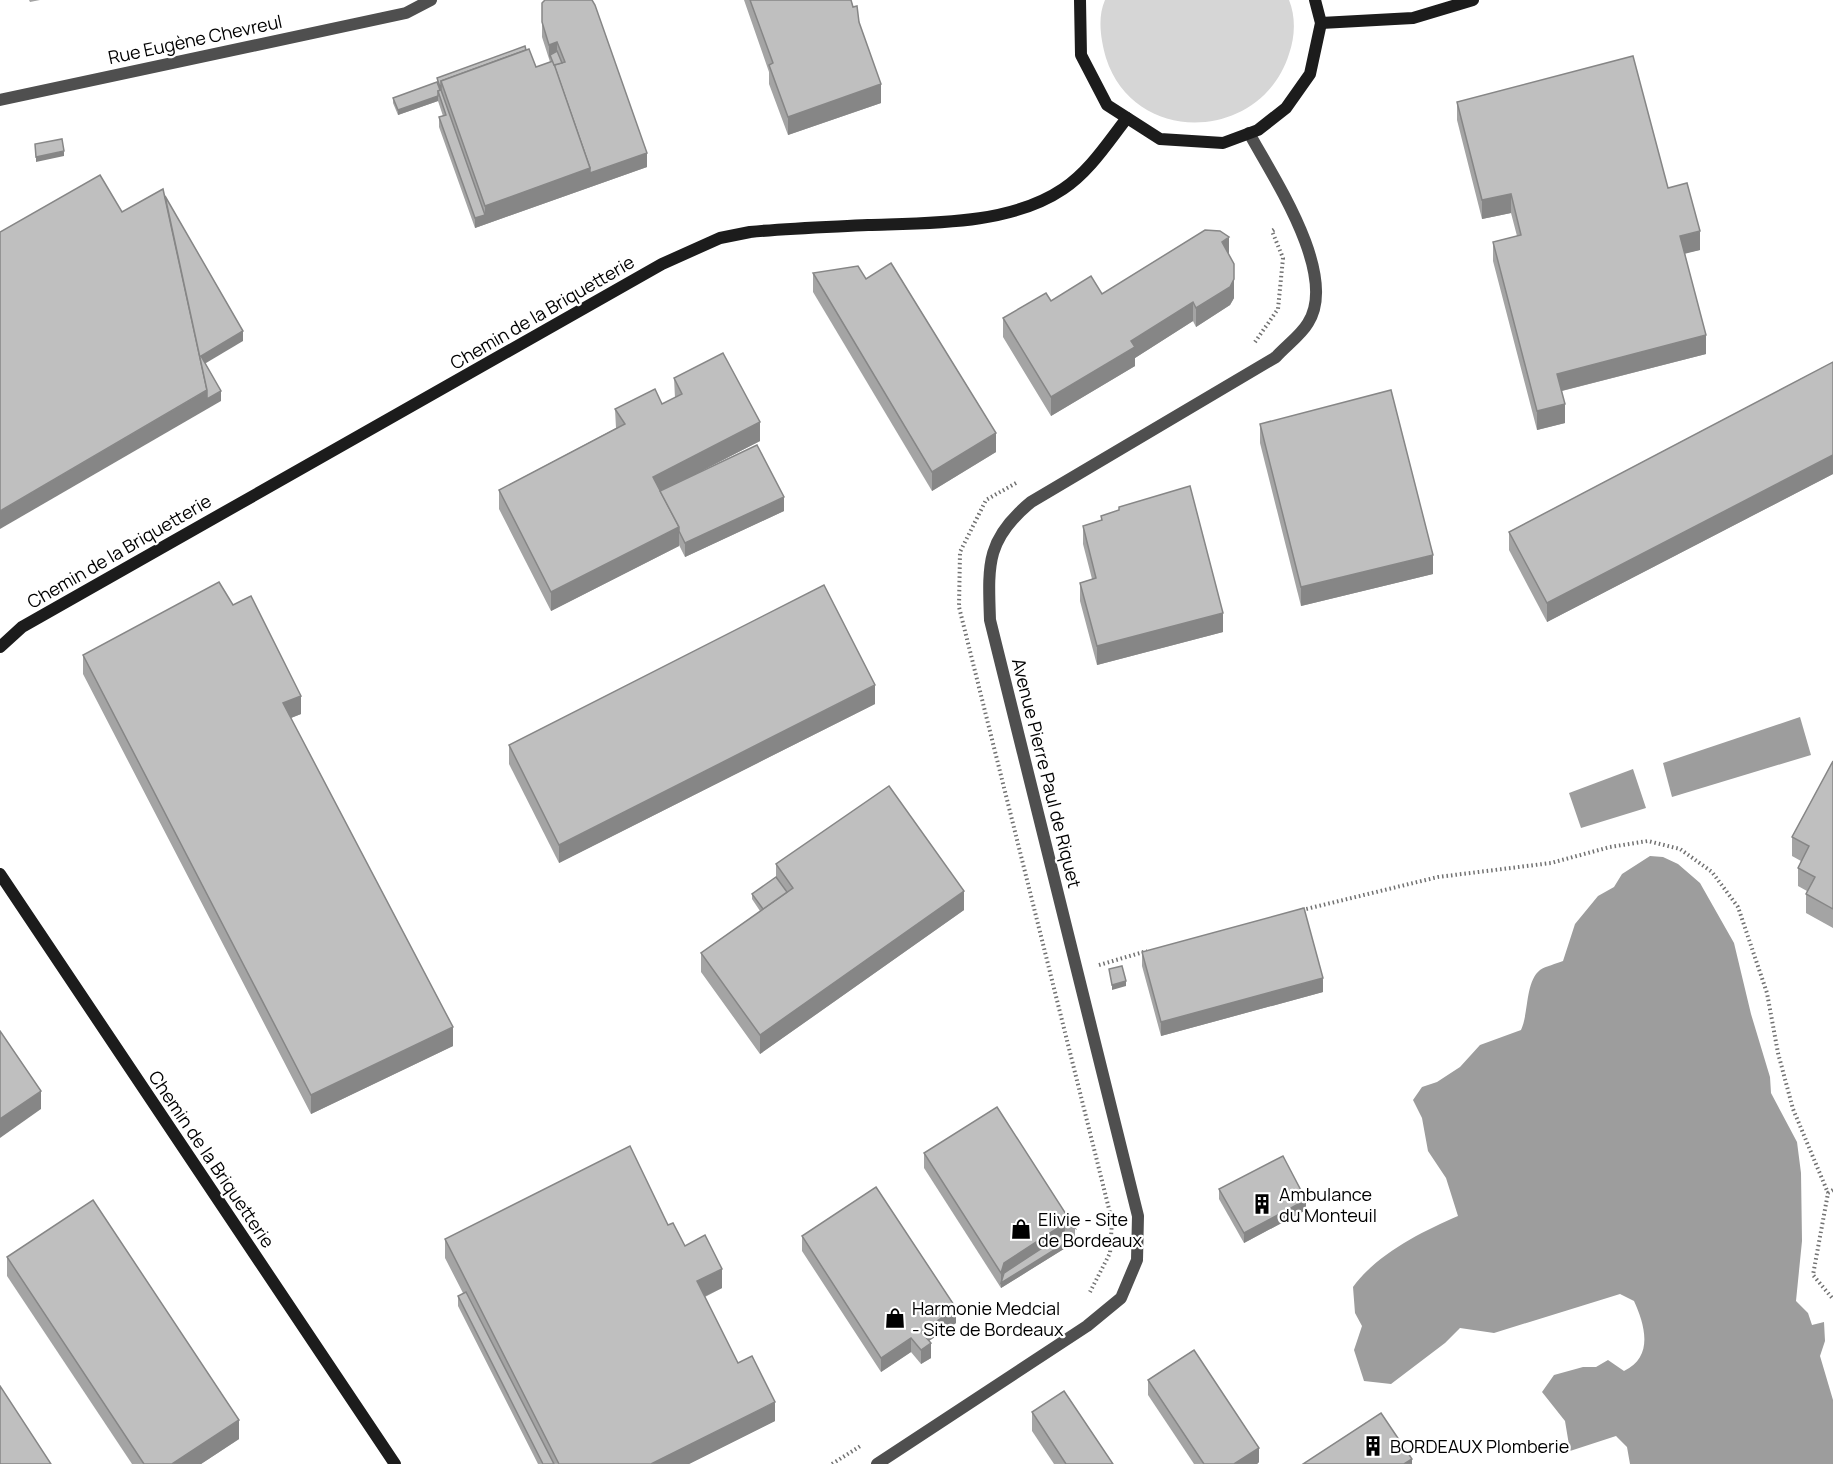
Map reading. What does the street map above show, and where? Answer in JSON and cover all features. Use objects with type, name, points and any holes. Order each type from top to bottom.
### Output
[{"type":"street","name":"Rue Eugène Chevreul","points":[[0,100],[406,13],[431,0]]},
{"type":"street","points":[[1080,0],[1081,55],[1107,105],[1160,139],[1223,143],[1258,130],[1286,108],[1310,74],[1321,23],[1315,0]]},
{"type":"street","points":[[1321,23],[1413,18],[1473,0]]},
{"type":"street","name":"Chemin de la Briquetterie","points":[[0,647],[22,627],[662,264],[720,238],[750,232],[951,222],[991,215],[1027,205],[1063,189],[1086,169],[1127,118]]},
{"type":"street","name":"Avenue Pierre Paul de Riquet","points":[[877,1464],[1087,1326],[1121,1298],[1137,1260],[1138,1216],[990,620],[988,572],[995,546],[1009,520],[1031,502],[1276,357],[1309,323],[1316,296],[1314,270],[1308,243],[1249,133]]},
{"type":"street","name":"Chemin de la Briquetterie","points":[[0,874],[394,1464]]},
{"type":"path","points":[[1298,911],[1438,877],[1551,863],[1611,847],[1648,841],[1680,849],[1712,872],[1738,907],[1767,993],[1778,1053],[1793,1109],[1828,1193],[1813,1275],[1833,1299]]},
{"type":"path","points":[[1078,972],[1154,949]]},
{"type":"path","points":[[1828,1193],[1833,1190]]},
{"type":"path","points":[[832,1464],[868,1442]]},
{"type":"shaded area","points":[[1105,0],[1289,0],[1294,20],[1291,47],[1275,83],[1253,104],[1227,117],[1198,122],[1170,119],[1143,108],[1121,87],[1106,58],[1103,44],[1100,22]]},
{"type":"shaded area","points":[[1800,717],[1811,755],[1672,797],[1663,763]]},
{"type":"shaded area","points":[[1633,769],[1646,808],[1581,828],[1569,793]]},
{"type":"shaded area","points":[[1650,856],[1663,857],[1678,864],[1700,883],[1734,943],[1751,1014],[1770,1077],[1771,1093],[1797,1142],[1801,1173],[1802,1241],[1796,1301],[1808,1313],[1812,1325],[1824,1322],[1825,1341],[1820,1356],[1833,1400],[1833,1464],[1630,1464],[1627,1447],[1616,1436],[1570,1451],[1565,1421],[1542,1392],[1554,1375],[1583,1367],[1596,1367],[1608,1360],[1624,1371],[1640,1358],[1644,1340],[1641,1320],[1634,1301],[1620,1294],[1494,1333],[1460,1328],[1445,1343],[1391,1384],[1364,1381],[1354,1350],[1362,1326],[1355,1313],[1353,1287],[1374,1264],[1387,1254],[1429,1229],[1458,1216],[1446,1178],[1428,1151],[1422,1118],[1413,1100],[1422,1087],[1437,1082],[1460,1067],[1480,1045],[1521,1030],[1535,975],[1542,969],[1563,961],[1575,924],[1598,896],[1614,887],[1622,874]]},
{"type":"building","points":[[545,0],[592,0],[647,153],[590,173],[554,65],[565,62],[557,42],[549,45],[542,22],[542,3]]},
{"type":"building","points":[[750,0],[851,0],[853,7],[857,6],[859,22],[881,84],[788,117],[769,65],[773,63]]},
{"type":"building","points":[[525,46],[526,50],[441,81],[441,90],[437,78]]},
{"type":"building","points":[[529,49],[536,67],[553,61],[590,168],[485,206],[441,81]]},
{"type":"building","points":[[557,51],[562,63],[554,65],[550,55]]},
{"type":"building","points":[[1633,56],[1668,188],[1687,183],[1700,231],[1680,236],[1706,335],[1557,374],[1565,404],[1537,411],[1493,242],[1521,235],[1511,194],[1482,200],[1457,102]]},
{"type":"building","points":[[437,82],[440,90],[438,96],[398,110],[393,98]]},
{"type":"building","points":[[441,90],[485,215],[475,218],[439,117],[446,115],[438,91]]},
{"type":"building","points":[[62,139],[64,151],[36,157],[35,144]]},
{"type":"building","points":[[100,175],[122,212],[163,189],[207,390],[0,511],[0,232]]},
{"type":"building","points":[[165,196],[243,331],[201,356],[221,391],[207,399],[207,390]]},
{"type":"building","points":[[1205,230],[1220,231],[1229,237],[1222,242],[1234,264],[1234,279],[1230,287],[1196,308],[1193,302],[1131,341],[1135,347],[1051,397],[1003,318],[1046,293],[1051,301],[1091,276],[1102,294]]},
{"type":"building","points":[[891,263],[996,433],[932,472],[813,273],[858,266],[866,279]]},
{"type":"building","points":[[723,353],[760,422],[653,477],[679,527],[551,592],[499,490],[625,424],[615,409],[655,389],[662,404],[682,394],[674,378]]},
{"type":"building","points":[[1833,362],[1833,455],[1547,603],[1509,532]]},
{"type":"building","points":[[1391,390],[1433,555],[1301,587],[1260,424]]},
{"type":"building","points":[[757,445],[784,497],[685,543],[660,491]]},
{"type":"building","points":[[1190,486],[1223,613],[1097,646],[1080,583],[1096,578],[1083,526],[1102,520],[1101,516],[1119,510],[1119,507]]},
{"type":"building","points":[[219,582],[233,605],[251,596],[301,696],[283,703],[453,1027],[311,1095],[83,655]]},
{"type":"building","points":[[824,585],[875,685],[559,845],[509,745]]},
{"type":"building","points":[[1833,761],[1833,909],[1806,894],[1815,877],[1798,868],[1809,846],[1792,837]]},
{"type":"building","points":[[889,786],[964,891],[760,1035],[701,953],[793,888],[776,864]]},
{"type":"building","points":[[776,877],[787,892],[763,909],[752,894]]},
{"type":"building","points":[[1304,908],[1323,978],[1161,1022],[1142,952]]},
{"type":"building","points":[[1122,966],[1126,981],[1112,985],[1109,969]]},
{"type":"building","points":[[0,1031],[41,1091],[0,1119]]},
{"type":"building","points":[[997,1107],[1075,1228],[1065,1223],[1004,1263],[1001,1273],[924,1153]]},
{"type":"building","points":[[630,1146],[668,1225],[673,1223],[685,1246],[705,1235],[722,1269],[697,1281],[738,1363],[752,1356],[775,1402],[651,1464],[559,1464],[445,1239]]},
{"type":"building","name":"Ambulance du Monteuil","points":[[1283,1156],[1306,1200],[1244,1233],[1219,1189]]},
{"type":"building","points":[[876,1187],[956,1308],[921,1332],[931,1343],[921,1350],[911,1338],[881,1358],[802,1236]]},
{"type":"building","points":[[93,1200],[239,1420],[172,1464],[144,1464],[7,1257]]},
{"type":"building","points":[[1065,1233],[1075,1237],[1001,1283],[1004,1273]]},
{"type":"building","points":[[466,1292],[554,1464],[543,1464],[458,1296]]},
{"type":"building","points":[[1194,1350],[1259,1448],[1234,1464],[1204,1464],[1148,1380]]},
{"type":"building","points":[[0,1386],[51,1464],[0,1464]]},
{"type":"building","points":[[1064,1391],[1113,1464],[1066,1464],[1032,1412]]},
{"type":"building","points":[[1381,1413],[1412,1459],[1404,1464],[1303,1464]]},
{"type":"place","name":"Ambulance du Monteuil","points":[[1262,1204]]},
{"type":"place","name":"Elivie - Site de Bordeaux","points":[[1021,1229]]},
{"type":"place","name":"Harmonie Medcial - Site de Bordeaux","points":[[895,1318]]},
{"type":"place","name":"BORDEAUX Plomberie","points":[[1373,1446]]}]
